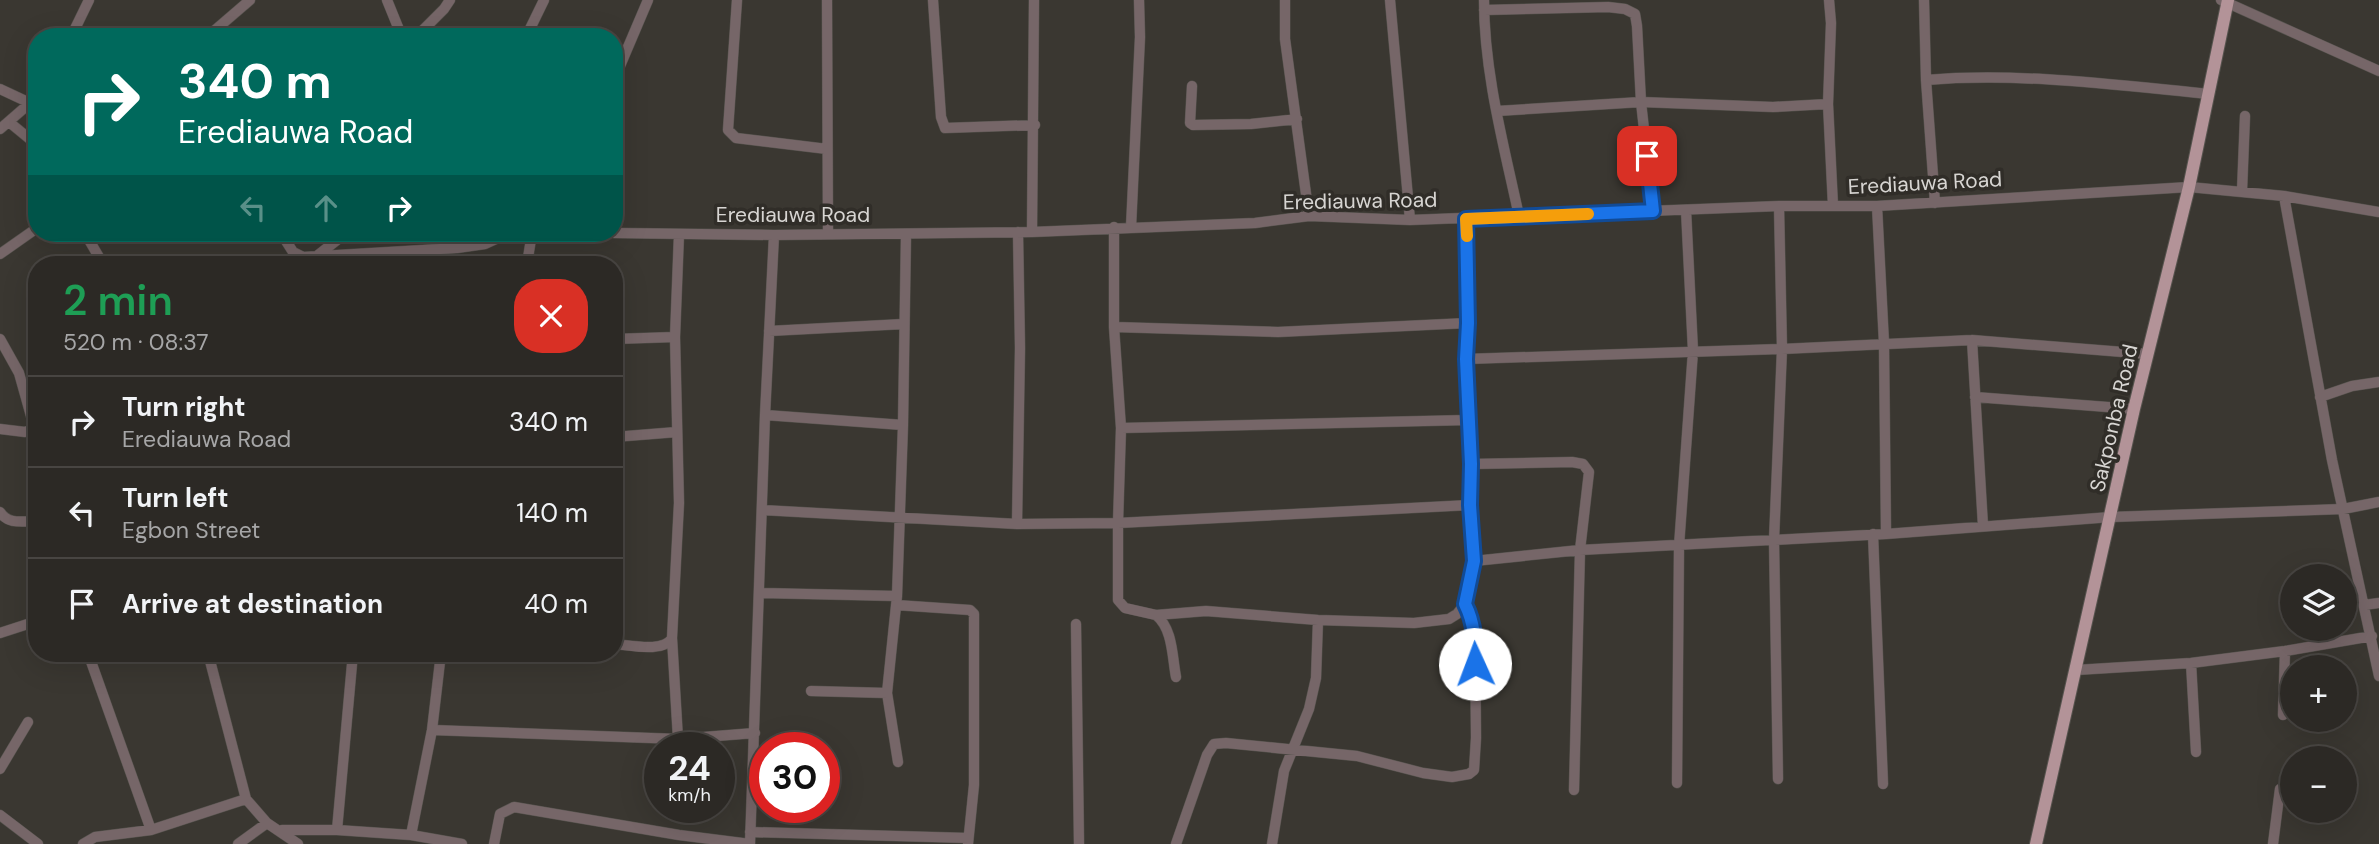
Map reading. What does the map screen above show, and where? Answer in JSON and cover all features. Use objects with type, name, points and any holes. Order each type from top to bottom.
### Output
[{"type":"main road","name":"Sakponba Road","points":[[2036,844],[2134,409],[2189,187],[2226,1]]},
{"type":"street","points":[[75,28],[89,0]]},
{"type":"street","points":[[217,28],[250,0]]},
{"type":"street","points":[[387,0],[398,28]]},
{"type":"street","points":[[425,28],[450,0]]},
{"type":"street","points":[[530,28],[544,0]]},
{"type":"street","points":[[623,58],[648,0]]},
{"type":"street","points":[[737,0],[728,130],[736,138],[827,149]]},
{"type":"street","points":[[827,0],[828,234]]},
{"type":"street","points":[[933,0],[941,117],[945,128],[1035,125]]},
{"type":"street","points":[[1032,232],[1034,0]]},
{"type":"street","points":[[1131,227],[1140,37],[1139,0]]},
{"type":"street","points":[[1285,0],[1285,39],[1309,216]]},
{"type":"street","points":[[1390,0],[1410,220]]},
{"type":"street","points":[[1829,0],[1831,23],[1828,104],[1833,206]]},
{"type":"street","points":[[1924,0],[1926,80],[1935,203]]},
{"type":"street","points":[[2226,1],[2379,71]]},
{"type":"street","points":[[1519,216],[1497,111],[1484,5],[1609,4],[1634,14],[1653,211]]},
{"type":"street","points":[[1926,80],[1958,77],[2085,82],[2209,94]]},
{"type":"street","points":[[1192,86],[1193,125],[1251,124],[1297,119]]},
{"type":"street","points":[[0,89],[28,103]]},
{"type":"street","points":[[1497,111],[1641,102],[1773,107],[1828,104]]},
{"type":"street","points":[[0,129],[28,109]]},
{"type":"street","points":[[2242,191],[2245,117]]},
{"type":"street","points":[[9,122],[28,138]]},
{"type":"street","name":"Erediauwa Road","points":[[623,233],[774,235],[1032,232],[1255,223],[1309,216],[1410,220],[1779,206],[1877,206],[2189,187],[2284,196],[2379,212]]},
{"type":"street","points":[[2284,196],[2320,397],[2379,676]]},
{"type":"street","points":[[1778,779],[1774,540],[1782,349],[1779,206]]},
{"type":"street","points":[[1877,206],[1884,343],[1886,534]]},
{"type":"street","points":[[1677,783],[1679,546],[1693,351],[1686,210]]},
{"type":"street","points":[[1114,228],[1114,327],[1121,428],[1118,600],[1125,608],[1156,615],[1206,611],[1414,624],[1449,619],[1457,614],[1465,604],[1474,561],[1466,359],[1466,219]]},
{"type":"street","points":[[1017,524],[1020,348],[1018,232]]},
{"type":"street","points":[[0,254],[28,234]]},
{"type":"street","points":[[678,732],[672,638],[679,503],[676,337],[679,234]]},
{"type":"street","points":[[898,762],[887,693],[897,601],[906,234]]},
{"type":"street","points":[[755,732],[765,415],[774,235]]},
{"type":"street","points":[[287,242],[293,252],[301,256]]},
{"type":"street","points":[[318,255],[335,242]]},
{"type":"street","points":[[310,256],[457,248],[489,242]]},
{"type":"street","points":[[1114,327],[1278,332],[1468,323]]},
{"type":"street","points":[[769,331],[904,324]]},
{"type":"street","points":[[623,339],[676,337]]},
{"type":"street","points":[[0,339],[19,373],[28,405]]},
{"type":"street","points":[[1972,340],[1983,526]]},
{"type":"street","points":[[1466,359],[1972,340],[2148,354]]},
{"type":"street","points":[[2320,397],[2352,386],[2379,382]]},
{"type":"street","points":[[1975,397],[2134,409]]},
{"type":"street","points":[[765,415],[903,425]]},
{"type":"street","points":[[1121,428],[1468,420]]},
{"type":"street","points":[[0,429],[28,431]]},
{"type":"street","points":[[623,436],[677,432]]},
{"type":"street","points":[[1471,464],[1572,462],[1583,464],[1589,472],[1580,550],[1574,790]]},
{"type":"street","points":[[1474,561],[1580,550],[1886,534],[2111,517],[2343,509],[2379,502]]},
{"type":"street","points":[[762,510],[1017,524],[1118,523],[1470,505]]},
{"type":"street","points":[[1,515],[11,522],[28,521]]},
{"type":"street","points":[[1873,534],[1883,784]]},
{"type":"street","points":[[750,832],[968,841],[974,785],[974,614],[970,610],[897,601],[760,593]]},
{"type":"street","points":[[2364,605],[2379,603]]},
{"type":"street","points":[[1176,844],[1214,744],[1357,756],[1452,777],[1469,774],[1474,770],[1475,637],[1472,617],[1465,604]]},
{"type":"street","points":[[1156,615],[1168,631],[1176,677]]},
{"type":"street","points":[[1272,844],[1284,771],[1309,709],[1316,678],[1318,620]]},
{"type":"street","points":[[0,633],[28,624]]},
{"type":"street","points":[[1076,624],[1079,844]]},
{"type":"street","points":[[2076,670],[2191,663],[2372,636]]},
{"type":"street","points":[[623,645],[661,646],[669,643],[672,638]]},
{"type":"street","points":[[2285,651],[2285,655]]},
{"type":"street","points":[[91,662],[150,830]]},
{"type":"street","points":[[210,662],[246,799],[267,823],[286,832],[337,830],[411,835],[462,844]]},
{"type":"street","points":[[337,830],[352,662]]},
{"type":"street","points":[[411,835],[432,730],[439,662]]},
{"type":"street","points":[[2191,663],[2196,752]]},
{"type":"street","points":[[811,691],[887,693]]},
{"type":"street","points":[[0,769],[28,722]]},
{"type":"street","points":[[432,730],[644,738]]},
{"type":"street","points":[[2273,844],[2280,789]]},
{"type":"street","points":[[83,844],[95,837],[150,830],[246,799]]},
{"type":"street","points":[[495,844],[500,814],[514,807],[679,839],[750,844],[750,823]]},
{"type":"street","points":[[0,815],[38,844]]},
{"type":"street","points":[[239,844],[267,823]]},
{"type":"street","points":[[278,829],[298,844]]},
{"type":"slow traffic","points":[[1467,236],[1466,219],[1588,214]]},
{"type":"route","points":[[1475,664],[1472,617],[1465,604],[1474,561],[1466,359],[1466,219],[1653,211],[1647,156]]}]
